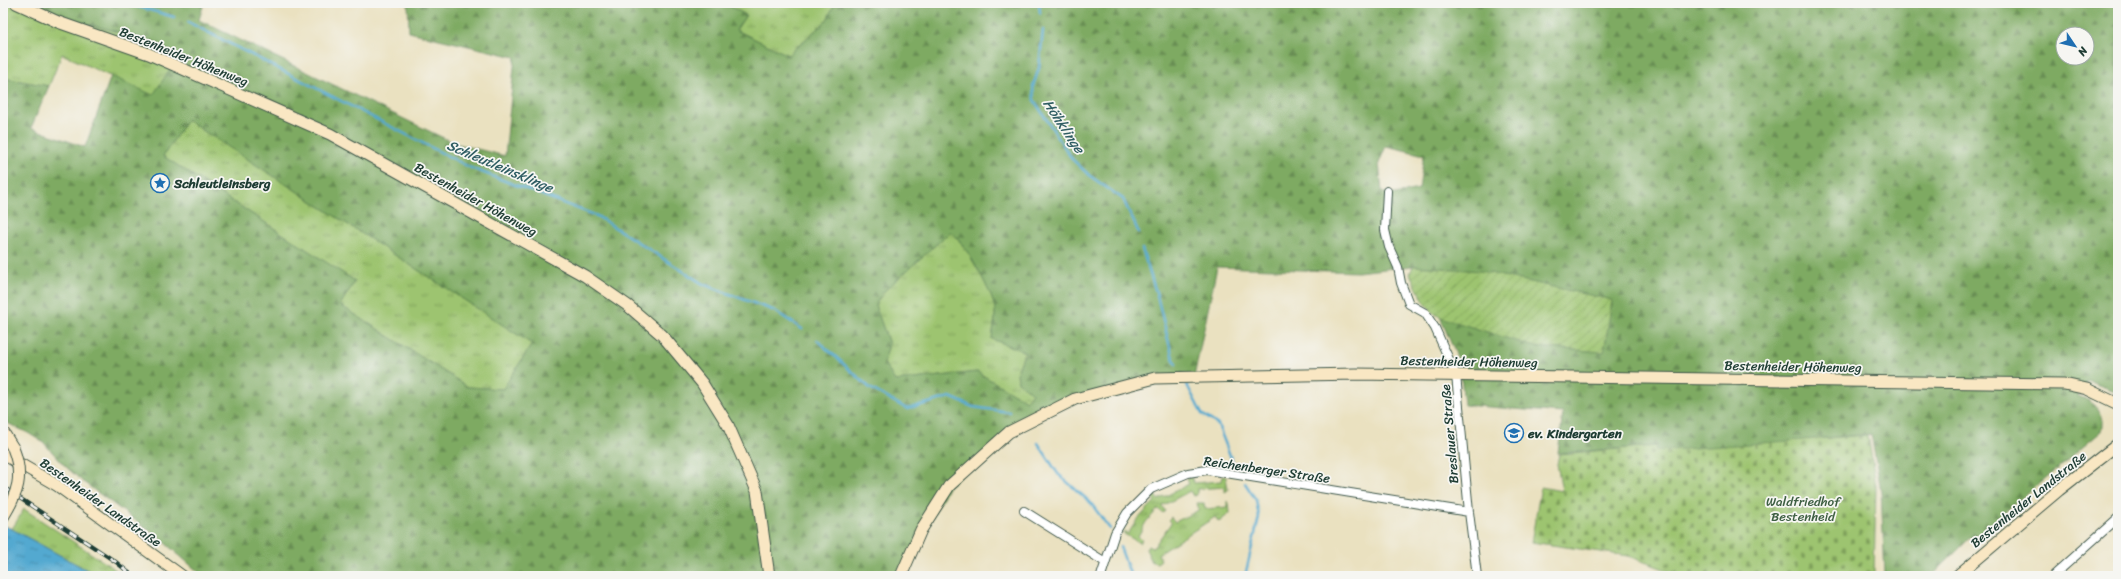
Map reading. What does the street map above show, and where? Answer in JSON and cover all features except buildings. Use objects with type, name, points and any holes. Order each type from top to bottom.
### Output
[{"type":"street","name":"Bestenheider Höhenweg","points":[[16,3],[58,22],[161,59],[330,134],[585,276],[627,305],[662,335],[702,383],[728,425],[757,491],[769,576]]},
{"type":"street","name":"Breslauer Straße","points":[[1387,190],[1385,230],[1388,247],[1398,267],[1401,283],[1409,304],[1425,313],[1435,328],[1456,375],[1469,512],[1477,576]]},
{"type":"street","name":"Bestenheider Höhenweg","points":[[901,576],[921,530],[949,486],[1008,432],[1075,399],[1154,378],[1356,374],[2064,384],[2087,389],[2118,404]]},
{"type":"street","points":[[3,432],[14,448],[20,470],[12,503],[3,518]]},
{"type":"street","name":"Bestenheider Landstraße","points":[[1957,576],[2059,490],[2118,444]]},
{"type":"street","name":"Bestenheider Landstraße","points":[[3,454],[58,486],[182,576]]},
{"type":"street","name":"Reichenberger Straße","points":[[1101,576],[1115,533],[1122,521],[1151,489],[1188,473],[1198,471],[1207,470],[1469,512]]},
{"type":"street","points":[[1024,511],[1105,562]]},
{"type":"street","points":[[2053,576],[2118,518]]},
{"type":"green space","points":[[3,3],[38,3],[35,13],[64,18],[156,42],[179,56],[153,96],[62,54],[49,86],[3,78]]},
{"type":"green space","points":[[38,3],[204,3],[199,20],[454,143],[505,156],[515,57],[409,32],[408,3],[724,3],[746,15],[736,30],[788,55],[827,20],[835,3],[2118,3],[2118,392],[2087,381],[2078,396],[2089,401],[2101,413],[2103,419],[2102,431],[1975,537],[1970,538],[1932,576],[1885,576],[1881,491],[1871,434],[1723,447],[1655,451],[1654,446],[1558,453],[1563,413],[1464,405],[1460,364],[1440,317],[1535,347],[1604,352],[1612,300],[1480,271],[1413,266],[1357,272],[1217,267],[1194,377],[1155,378],[1075,399],[1009,432],[949,486],[901,576],[203,576],[158,537],[82,481],[64,465],[44,443],[28,433],[3,421],[3,78],[49,86],[31,128],[85,147],[111,76],[153,95],[179,56],[154,41],[64,18],[58,22],[35,13]],"holes":[[[187,120],[532,344],[503,389],[468,387],[340,305],[355,281],[163,156]],[[1386,146],[1424,155],[1419,189],[1390,195],[1382,192],[1379,163]],[[950,232],[962,244],[982,277],[992,298],[995,313],[992,339],[1025,352],[1017,372],[1018,382],[1032,393],[1026,401],[977,372],[895,381],[884,363],[889,344],[875,305],[884,291]]]},
{"type":"green space","points":[[724,3],[835,3],[827,20],[788,55],[736,30],[746,15]]},
{"type":"green space","points":[[187,120],[532,344],[503,389],[468,387],[340,305],[355,281],[163,156]]},
{"type":"green space","points":[[950,232],[962,244],[982,277],[992,298],[995,313],[992,339],[1025,352],[1017,372],[1018,382],[1033,393],[1026,401],[977,372],[895,381],[884,363],[889,344],[875,305],[884,291]]},
{"type":"green space","points":[[1413,266],[1480,271],[1612,300],[1604,352],[1535,347],[1440,317],[1430,309],[1419,292],[1410,274]]},
{"type":"green space","name":"Waldfriedhof Bestenheid","points":[[1868,435],[1876,486],[1874,576],[1683,576],[1628,556],[1531,542],[1541,487],[1562,491],[1557,464],[1559,454],[1655,446],[1656,451]]},
{"type":"green space","points":[[1222,476],[1226,477],[1228,490],[1225,492],[1225,487],[1197,489],[1197,495],[1193,496],[1190,491],[1162,506],[1165,511],[1163,513],[1158,509],[1146,522],[1138,536],[1142,540],[1140,543],[1124,534],[1124,531],[1128,534],[1137,520],[1155,501],[1151,497],[1155,495],[1158,500],[1189,484],[1187,479],[1191,477],[1194,483],[1221,481]]},
{"type":"green space","points":[[1227,501],[1229,503],[1230,513],[1219,522],[1215,517],[1158,554],[1161,560],[1157,563],[1152,562],[1146,549],[1148,545],[1153,548],[1171,523],[1168,520],[1171,517],[1175,522],[1199,510],[1197,503],[1204,503],[1205,509],[1227,507]]},
{"type":"green space","points":[[24,509],[125,576],[98,576],[12,529]]},
{"type":"water","points":[[3,525],[12,529],[98,576],[3,576]]},
{"type":"waterway","name":"Schleutleinsklinge","points":[[125,3],[174,17]]},
{"type":"waterway","name":"Höhklinge","points":[[1039,3],[1040,13]]},
{"type":"waterway","name":"Schleutleinsklinge","points":[[188,22],[471,168],[597,216],[703,284],[775,311],[802,329]]},
{"type":"waterway","name":"Höhklinge","points":[[1043,30],[1039,68],[1033,86],[1034,100],[1072,159],[1090,176],[1123,199],[1139,233]]},
{"type":"waterway","name":"Höhklinge","points":[[1142,249],[1156,292],[1172,355],[1176,364]]},
{"type":"waterway","name":"Schleutleinsklinge","points":[[817,340],[870,388],[907,409],[950,397],[973,407],[1009,412]]},
{"type":"waterway","name":"Höhklinge","points":[[1187,385],[1202,414],[1218,425],[1233,463]]},
{"type":"waterway","name":"Schleutleinsklinge","points":[[1038,443],[1058,474],[1090,502],[1110,529]]},
{"type":"waterway","name":"Höhklinge","points":[[1245,483],[1256,500],[1259,517],[1245,576]]},
{"type":"waterway","name":"Schleutleinsklinge","points":[[1120,547],[1131,576]]},
{"type":"railway","points":[[3,487],[116,562],[133,576]]},
{"type":"place","name":"Schleutleinsberg","points":[[160,183]]},
{"type":"place","name":"ev. Kindergarten","points":[[1514,433]]}]
